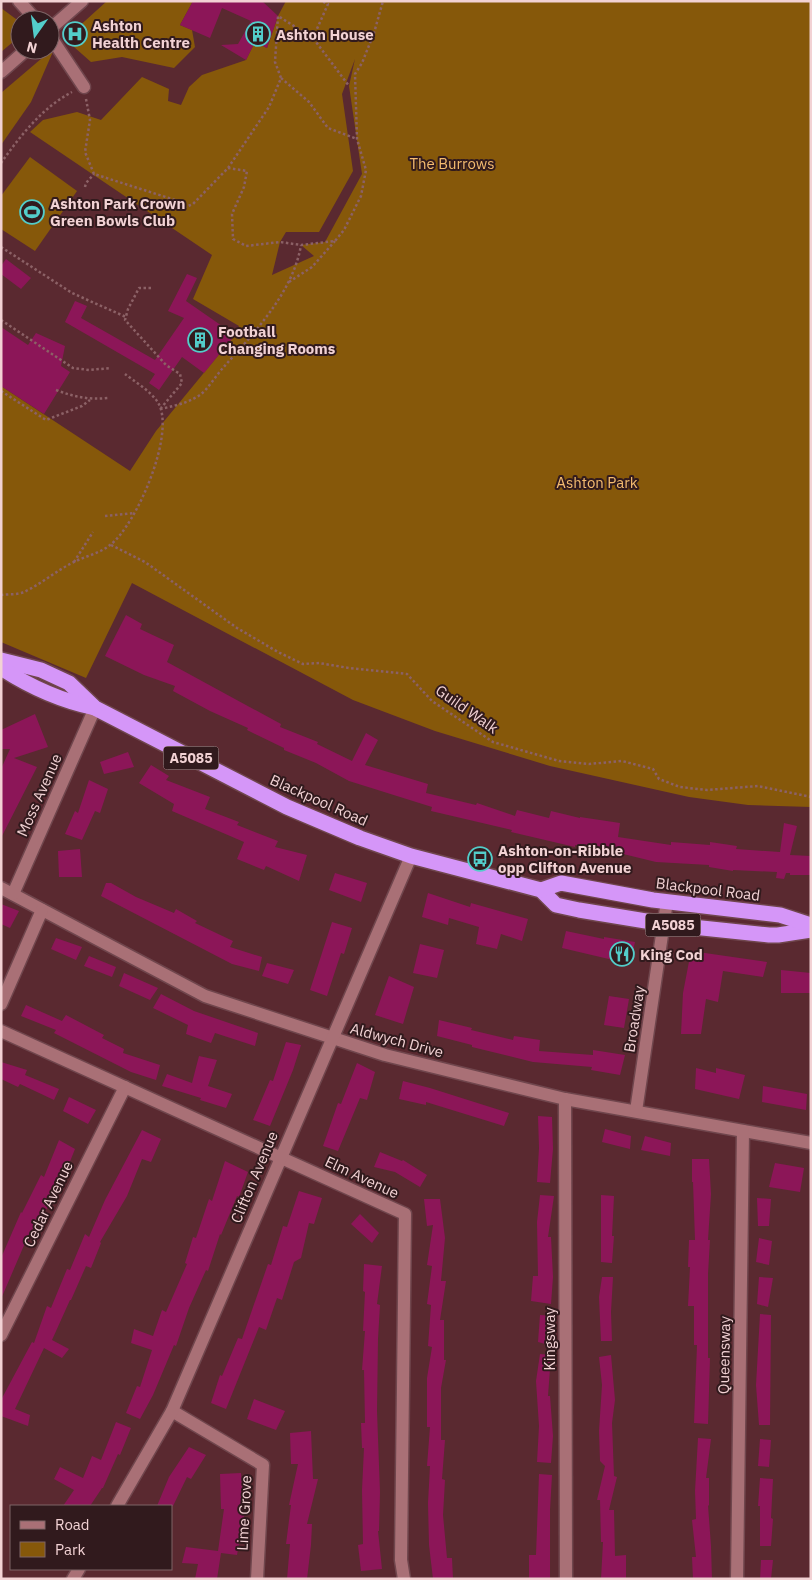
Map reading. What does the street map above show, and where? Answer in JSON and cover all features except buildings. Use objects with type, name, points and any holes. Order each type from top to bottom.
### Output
[{"type":"highway","name":"Blackpool Road","points":[[1,660],[41,670],[69,683],[95,708],[287,807],[360,838],[411,856],[541,890],[556,905],[664,924],[778,936],[811,930]]},
{"type":"highway","name":"Blackpool Road","points":[[1,668],[17,679],[56,697],[73,704],[95,708]]},
{"type":"highway","name":"Blackpool Road","points":[[541,890],[561,883],[666,902],[780,916],[811,925]]},
{"type":"street","points":[[60,20],[82,1]]},
{"type":"street","points":[[60,51],[84,87]]},
{"type":"street","points":[[1,72],[15,60]]},
{"type":"street","name":"Moss Avenue","points":[[13,894],[95,708]]},
{"type":"street","name":"Clifton Avenue","points":[[118,1505],[172,1411],[411,856]]},
{"type":"street","name":"Aldwych Drive","points":[[1,888],[205,996],[385,1056],[565,1099],[811,1144]]},
{"type":"street","name":"Broadway","points":[[636,1111],[666,902]]},
{"type":"street","points":[[1,1004],[42,910]]},
{"type":"street","name":"Elm Avenue","points":[[1,1030],[405,1214],[401,1550],[404,1579]]},
{"type":"street","name":"Cedar Avenue","points":[[1,1335],[124,1087]]},
{"type":"street","name":"Kingsway","points":[[565,1099],[566,1579]]},
{"type":"street","name":"Queensway","points":[[737,1579],[743,1131]]},
{"type":"street","name":"Lime Grove","points":[[172,1411],[263,1464],[256,1579]]},
{"type":"path","points":[[313,38],[328,4],[321,1]]},
{"type":"path","points":[[288,283],[312,267],[344,230],[361,196],[366,170],[358,139],[355,74],[362,63],[374,33],[383,1]]},
{"type":"path","points":[[349,86],[313,38],[278,16],[275,62],[281,78],[308,102],[328,128],[358,139]]},
{"type":"path","points":[[94,174],[176,200],[183,208],[193,204],[228,168],[269,107],[281,78]]},
{"type":"path","points":[[1,162],[20,136],[44,114],[63,97],[84,87],[90,120],[85,152],[94,174]]},
{"type":"path","points":[[228,168],[246,171],[244,187],[232,214],[233,239],[246,246],[280,242],[301,245],[334,241]]},
{"type":"path","points":[[85,187],[94,174]]},
{"type":"path","points":[[160,409],[178,405],[200,394],[269,313],[288,283],[298,260],[301,245]]},
{"type":"path","points":[[1,247],[72,293],[126,317]]},
{"type":"path","points":[[151,288],[139,288],[128,309],[125,320],[166,365],[180,374],[182,383],[160,409]]},
{"type":"path","points":[[1,320],[73,368],[89,370],[111,368]]},
{"type":"path","points":[[1,595],[22,593],[74,562],[93,556],[111,545],[126,529],[153,472],[161,443],[163,416],[158,401],[125,374]]},
{"type":"path","points":[[56,390],[90,400],[108,398]]},
{"type":"path","points":[[1,391],[46,420],[82,406],[90,400]]},
{"type":"path","points":[[105,516],[134,513]]},
{"type":"path","points":[[74,562],[93,532]]},
{"type":"path","name":"Guild Walk","points":[[111,545],[145,562],[237,628],[278,652],[304,664],[319,663],[407,674],[432,701],[493,742],[559,761],[588,764],[622,761],[653,769],[659,779],[680,786],[707,790],[758,786],[811,797]]},
{"type":"green space","points":[[107,1],[193,1],[180,25],[192,30],[195,47],[174,68],[122,57],[91,62],[65,39]]},
{"type":"green space","name":"Ashton Park","points":[[286,1],[811,1],[811,807],[748,805],[689,797],[550,766],[435,731],[353,700],[132,583],[86,678],[1,642],[1,386],[130,471],[156,431],[235,335],[239,326],[193,299],[212,255],[30,132],[43,120],[77,112],[101,120],[142,77],[169,89],[168,101],[181,105],[189,87],[202,75],[246,60],[255,42],[267,48],[278,16]],"holes":[[[355,59],[349,86],[362,174],[325,242],[301,245],[314,256],[272,275],[280,242],[286,232],[319,232],[353,171],[342,94]]]},
{"type":"green space","points":[[1,8],[10,15],[10,44],[1,52]]},
{"type":"green space","points":[[40,60],[49,60],[31,102],[1,145],[1,93]]},
{"type":"green space","name":"Ashton Park Crown Green Bowls Club","points":[[30,157],[77,191],[35,251],[1,229],[1,196]]},
{"type":"place","name":"Ashton Health Centre","points":[[75,34]]},
{"type":"place","name":"Ashton House","points":[[258,34]]},
{"type":"place","name":"Ashton Park Crown Green Bowls Club","points":[[32,212]]},
{"type":"place","name":"Football Changing Rooms","points":[[200,340]]},
{"type":"place","name":"Ashton-on-Ribble opp Clifton Avenue","points":[[480,859]]},
{"type":"place","name":"King Cod","points":[[622,954]]},
{"type":"park label","name":"The Burrows","points":[[452,163]]}]
